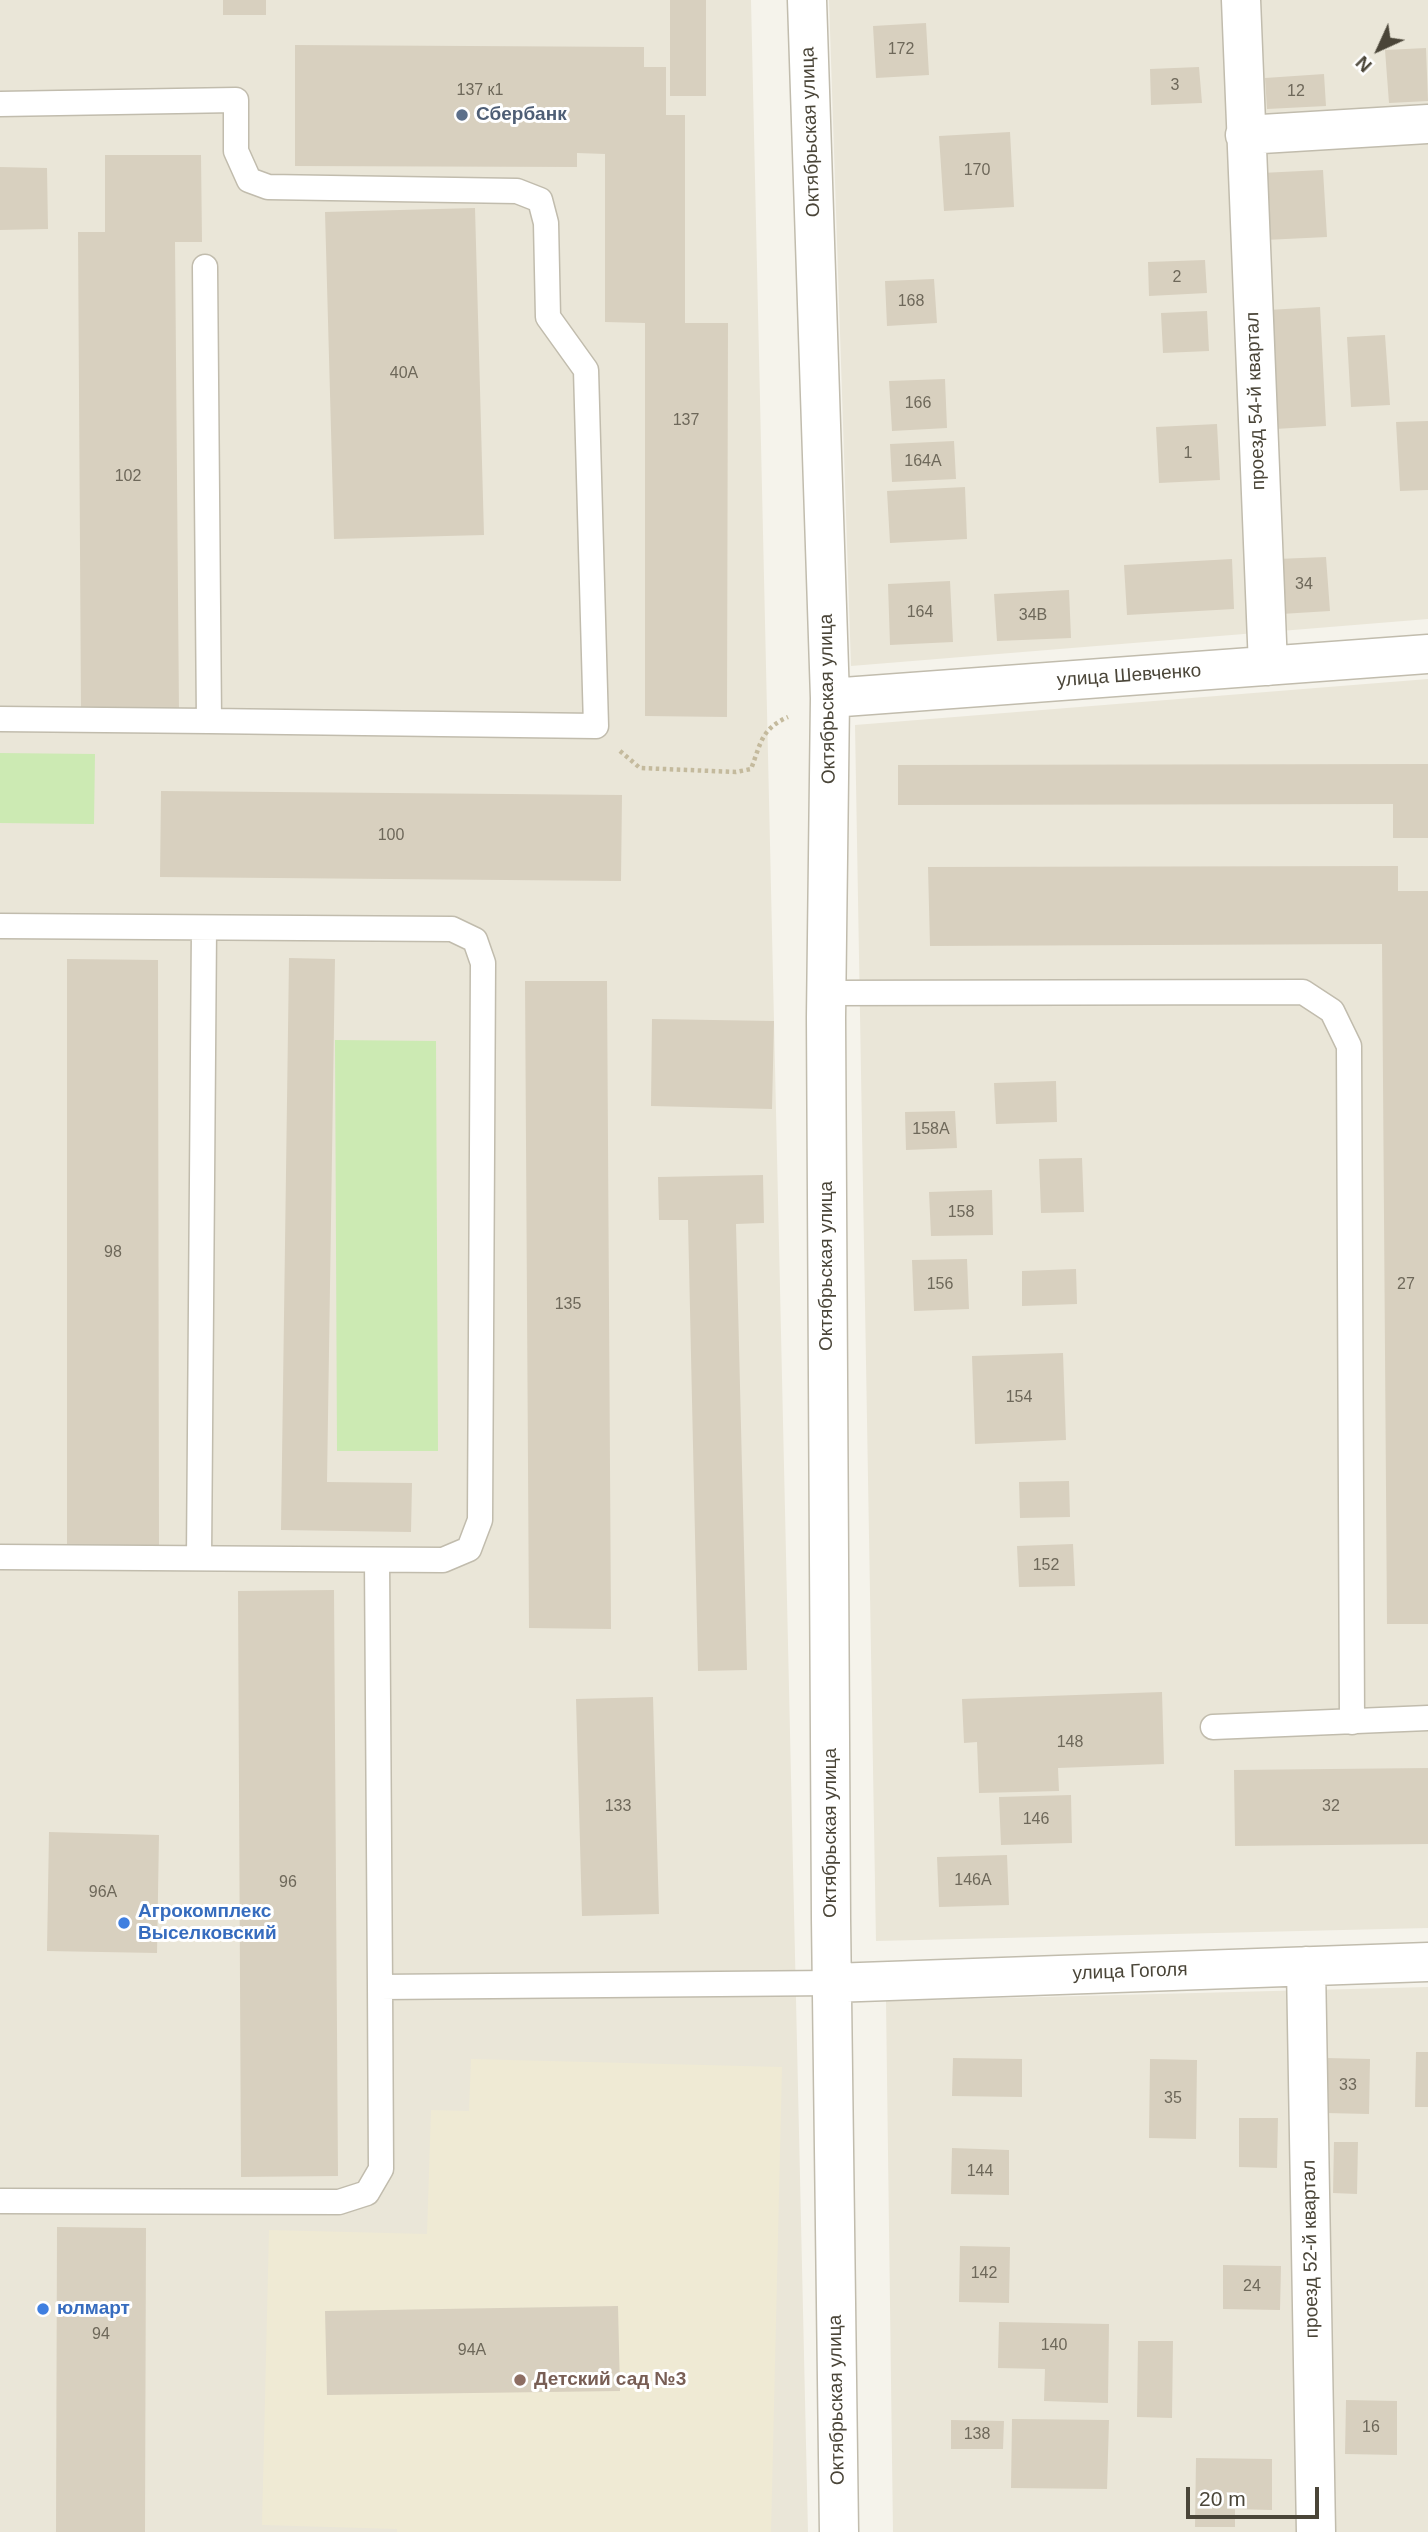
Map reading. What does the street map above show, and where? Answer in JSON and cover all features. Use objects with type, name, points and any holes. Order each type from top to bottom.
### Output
[{"type":"street","name":"Октябрьская улица","points":[[807,0],[830,698],[826,993],[832,1983],[839,2532]]},
{"type":"street","name":"проезд 54-й квартал","points":[[1241,0],[1268,666]]},
{"type":"street","points":[[1245,135],[1428,124]]},
{"type":"street","name":"улица Шевченко","points":[[830,698],[1428,654]]},
{"type":"street","name":"улица Гоголя","points":[[832,1983],[1428,1962]]},
{"type":"street","name":"проезд 52-й квартал","points":[[1306,1966],[1316,2532]]},
{"type":"lane","points":[[0,104],[236,100],[236,151],[249,180],[268,187],[517,191],[540,200],[546,223],[548,317],[586,370],[596,726],[0,719]]},
{"type":"lane","points":[[205,267],[209,721]]},
{"type":"lane","points":[[0,926],[452,929],[475,940],[483,963],[481,1520],[469,1549],[443,1560],[0,1557]]},
{"type":"lane","points":[[199,1559],[204,928]]},
{"type":"lane","points":[[826,993],[1303,992],[1332,1011],[1349,1046],[1352,1721]]},
{"type":"lane","points":[[0,2200],[340,2202],[367,2193],[381,2169],[377,1560]]},
{"type":"lane","points":[[1213,1727],[1428,1718]]},
{"type":"lane","points":[[380,1987],[832,1983]]},
{"type":"path","points":[[596,726],[640,768],[736,772],[751,769],[761,738],[772,724],[830,698]]},
{"type":"shaded area","points":[[0,0],[751,0],[808,2532],[0,2532]]},
{"type":"shaded area","points":[[829,0],[1428,0],[1428,619],[851,666]]},
{"type":"shaded area","points":[[1428,679],[1428,1928],[876,1941],[855,725]]},
{"type":"shaded area","points":[[1428,1987],[1428,2532],[893,2532],[886,2001]]},
{"type":"shaded area","name":"Детский сад №3","points":[[471,2059],[782,2067],[771,2532],[397,2532],[397,2529],[262,2525],[269,2230],[427,2234],[431,2110],[469,2111]]},
{"type":"green space","points":[[0,753],[95,754],[94,824],[0,823]]},
{"type":"green space","points":[[335,1040],[436,1041],[438,1451],[337,1451]]},
{"type":"building","points":[[223,0],[266,0],[266,15],[223,15]]},
{"type":"building","points":[[670,0],[706,0],[706,96],[670,96]]},
{"type":"building","points":[[926,23],[929,75],[876,78],[873,26]]},
{"type":"building","points":[[295,45],[644,47],[644,67],[666,67],[666,115],[685,115],[685,323],[728,323],[727,717],[645,716],[645,323],[605,322],[605,154],[577,153],[577,167],[295,166]]},
{"type":"building","points":[[1426,48],[1428,101],[1389,103],[1385,50]]},
{"type":"building","points":[[1199,67],[1202,103],[1151,105],[1150,69]]},
{"type":"building","points":[[1324,74],[1326,106],[1267,109],[1265,78]]},
{"type":"building","points":[[1010,132],[1014,207],[944,211],[939,136]]},
{"type":"building","points":[[105,155],[201,155],[202,242],[175,242],[179,712],[81,712],[78,232],[105,232]]},
{"type":"building","points":[[0,167],[47,168],[48,229],[0,230]]},
{"type":"building","points":[[1323,170],[1327,237],[1265,240],[1261,173]]},
{"type":"building","points":[[475,208],[484,535],[334,539],[325,212]]},
{"type":"building","points":[[1205,260],[1207,293],[1149,296],[1148,262]]},
{"type":"building","points":[[934,279],[937,323],[887,326],[885,281]]},
{"type":"building","points":[[1320,307],[1326,426],[1275,429],[1268,310]]},
{"type":"building","points":[[1207,311],[1209,351],[1163,353],[1161,313]]},
{"type":"building","points":[[1385,335],[1390,405],[1351,407],[1347,337]]},
{"type":"building","points":[[945,379],[947,428],[892,431],[889,381]]},
{"type":"building","points":[[1428,421],[1428,490],[1400,491],[1396,422]]},
{"type":"building","points":[[1217,424],[1220,480],[1159,483],[1156,427]]},
{"type":"building","points":[[954,441],[956,479],[892,482],[890,444]]},
{"type":"building","points":[[965,487],[967,539],[890,543],[887,491]]},
{"type":"building","points":[[1326,557],[1330,611],[1281,614],[1277,559]]},
{"type":"building","points":[[1232,559],[1234,609],[1127,615],[1124,565]]},
{"type":"building","points":[[950,581],[953,642],[890,645],[888,584]]},
{"type":"building","points":[[1069,590],[1071,638],[997,641],[994,594]]},
{"type":"building","points":[[1428,764],[1428,838],[1393,838],[1393,804],[898,805],[898,765]]},
{"type":"building","points":[[161,791],[622,795],[621,881],[160,877]]},
{"type":"building","points":[[1398,866],[1398,891],[1428,891],[1428,1624],[1387,1624],[1382,944],[930,946],[928,867]]},
{"type":"building","points":[[289,958],[335,959],[327,1482],[412,1483],[411,1532],[281,1530]]},
{"type":"building","points":[[67,959],[158,960],[159,1546],[67,1546]]},
{"type":"building","points":[[525,981],[607,981],[611,1629],[529,1628]]},
{"type":"building","points":[[652,1019],[774,1021],[772,1109],[651,1106]]},
{"type":"building","points":[[1056,1081],[1057,1122],[996,1124],[994,1083]]},
{"type":"building","points":[[955,1111],[957,1148],[906,1150],[905,1112]]},
{"type":"building","points":[[1082,1158],[1084,1212],[1041,1213],[1039,1159]]},
{"type":"building","points":[[763,1175],[764,1223],[736,1224],[747,1670],[698,1671],[688,1220],[659,1220],[658,1177]]},
{"type":"building","points":[[992,1190],[993,1235],[931,1236],[929,1192]]},
{"type":"building","points":[[967,1259],[969,1309],[914,1311],[912,1260]]},
{"type":"building","points":[[1076,1269],[1077,1304],[1022,1306],[1022,1271]]},
{"type":"building","points":[[1063,1353],[1066,1440],[975,1444],[972,1356]]},
{"type":"building","points":[[1069,1481],[1070,1517],[1020,1518],[1019,1482]]},
{"type":"building","points":[[1073,1544],[1075,1586],[1019,1587],[1017,1546]]},
{"type":"building","points":[[334,1590],[338,2176],[241,2177],[238,1591]]},
{"type":"building","points":[[1162,1692],[1164,1764],[1058,1768],[1059,1791],[979,1793],[977,1742],[964,1743],[962,1699]]},
{"type":"building","points":[[653,1697],[659,1914],[582,1916],[576,1699]]},
{"type":"building","points":[[1428,1768],[1428,1844],[1235,1846],[1234,1770]]},
{"type":"building","points":[[1071,1795],[1072,1843],[1001,1845],[999,1797]]},
{"type":"building","points":[[49,1832],[159,1835],[157,1953],[47,1951]]},
{"type":"building","points":[[1007,1855],[1009,1905],[939,1907],[937,1857]]},
{"type":"building","points":[[1416,2052],[1428,2052],[1428,2107],[1415,2107]]},
{"type":"building","points":[[953,2058],[1022,2059],[1022,2097],[952,2096]]},
{"type":"building","points":[[1326,2058],[1370,2059],[1369,2114],[1326,2113]]},
{"type":"building","points":[[1150,2059],[1197,2060],[1196,2139],[1149,2138]]},
{"type":"building","points":[[1239,2118],[1278,2118],[1277,2168],[1239,2167]]},
{"type":"building","points":[[1334,2142],[1358,2142],[1357,2194],[1333,2193]]},
{"type":"building","points":[[952,2148],[1009,2150],[1009,2195],[951,2194]]},
{"type":"building","points":[[57,2227],[146,2228],[145,2532],[56,2532]]},
{"type":"building","points":[[960,2246],[1010,2247],[1009,2303],[959,2302]]},
{"type":"building","points":[[1223,2265],[1281,2266],[1280,2310],[1223,2309]]},
{"type":"building","points":[[618,2306],[620,2391],[327,2395],[325,2311]]},
{"type":"building","points":[[999,2322],[1109,2324],[1108,2403],[1044,2401],[1045,2369],[998,2368]]},
{"type":"building","points":[[1138,2341],[1173,2341],[1172,2418],[1137,2417]]},
{"type":"building","points":[[1346,2400],[1397,2401],[1397,2455],[1345,2454]]},
{"type":"building","points":[[1012,2419],[1109,2420],[1107,2489],[1011,2488]]},
{"type":"building","points":[[951,2420],[1004,2421],[1003,2449],[951,2449]]},
{"type":"building","points":[[1196,2458],[1272,2459],[1272,2510],[1235,2509],[1235,2527],[1195,2527]]},
{"type":"place","name":"Сбербанк","points":[[462,115]]},
{"type":"place","name":"Агрокомплекс Выселковский","points":[[124,1923]]},
{"type":"place","name":"юлмарт","points":[[43,2309]]},
{"type":"place","name":"Детский сад №3","points":[[520,2380]]}]
